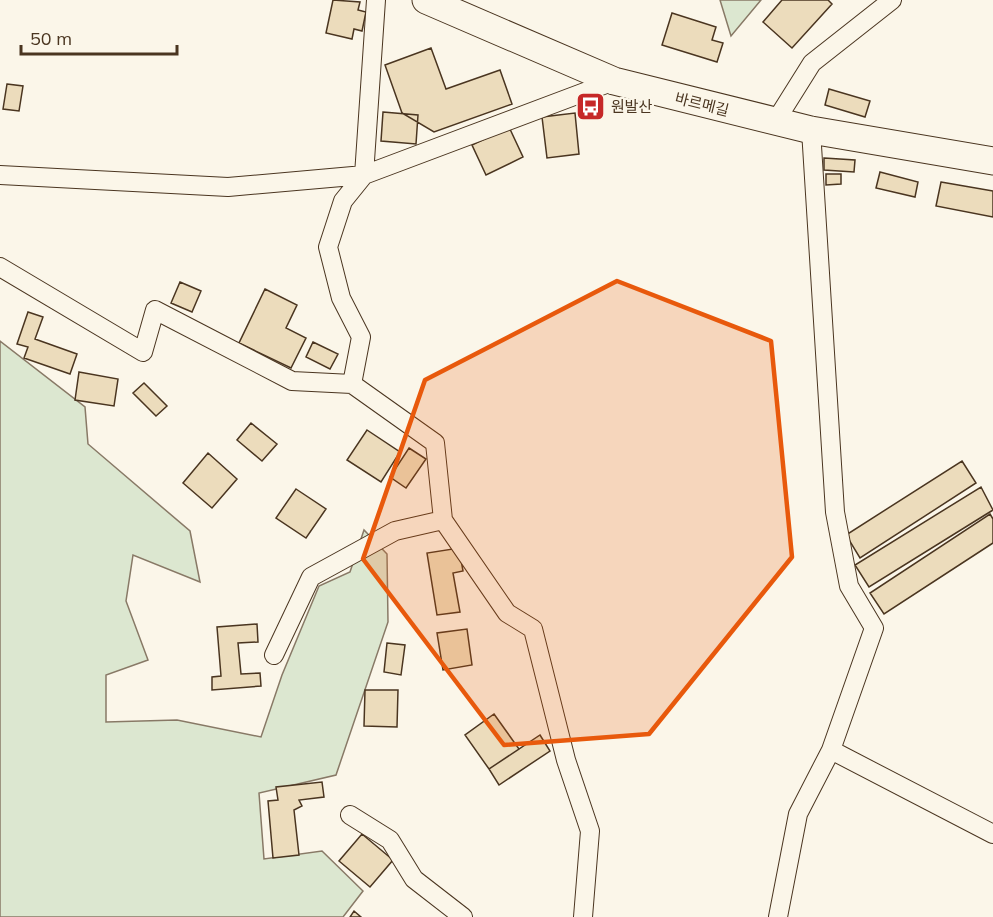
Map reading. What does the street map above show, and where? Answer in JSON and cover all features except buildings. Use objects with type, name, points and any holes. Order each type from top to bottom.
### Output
[{"type":"street","points":[[352,384],[361,337],[341,298],[328,247],[343,201],[364,175],[376,0]]},
{"type":"street","name":"바르메길","points":[[426,0],[614,81],[811,130],[993,160]]},
{"type":"street","points":[[775,122],[812,63],[892,0]]},
{"type":"street","points":[[0,175],[228,187],[364,175],[614,81]]},
{"type":"street","points":[[778,917],[798,814],[831,750],[874,628],[849,586],[835,512],[811,130]]},
{"type":"street","points":[[0,267],[143,352],[154,310],[292,381],[352,384],[435,443],[443,520],[507,613],[533,630],[566,760],[590,831],[583,917]]},
{"type":"street","points":[[274,655],[311,577],[395,531],[443,520]]},
{"type":"street","points":[[831,750],[993,834]]},
{"type":"street","points":[[350,815],[390,840],[414,879],[463,917]]},
{"type":"highlighted area","points":[[617,281],[771,341],[792,557],[649,734],[504,745],[363,559],[425,380]]},
{"type":"green space","points":[[720,0],[761,0],[731,36]]},
{"type":"green space","points":[[0,341],[85,407],[88,444],[190,531],[200,582],[133,555],[126,601],[148,660],[106,675],[106,722],[177,720],[261,737],[282,675],[319,586],[350,572],[364,530],[387,554],[388,622],[336,775],[259,793],[264,859],[322,851],[363,891],[343,917],[0,917]]},
{"type":"place","name":"원발산","points":[[590,106]]}]
